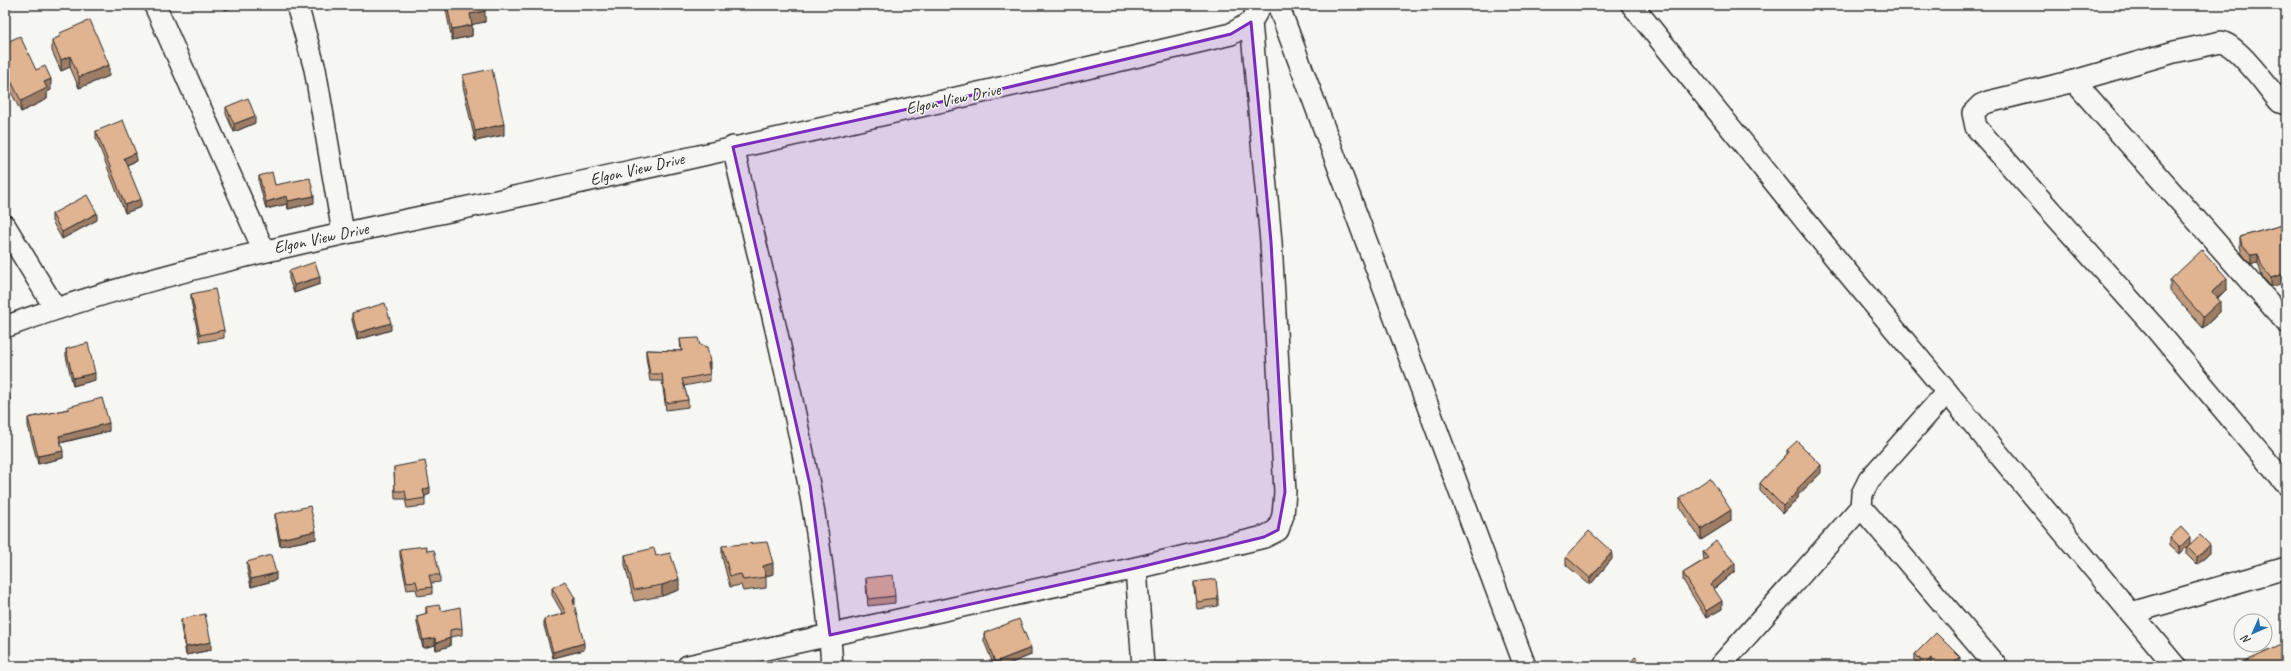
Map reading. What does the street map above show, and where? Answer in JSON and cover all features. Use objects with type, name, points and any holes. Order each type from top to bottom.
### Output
[{"type":"street","points":[[297,5],[315,69],[343,233]]},
{"type":"street","points":[[1278,5],[1525,666]]},
{"type":"street","points":[[1632,5],[1837,260],[2175,666]]},
{"type":"street","points":[[156,8],[264,251]]},
{"type":"street","points":[[688,666],[1136,568],[1264,537],[1278,530],[1283,516],[1284,492],[1271,242],[1256,13]]},
{"type":"street","name":"Elgon View Drive","points":[[5,327],[55,308],[264,251],[1005,88],[1231,34],[1256,13]]},
{"type":"street","points":[[2283,475],[2156,329],[1976,127],[1973,113],[1981,105],[2074,82],[2174,52],[2221,42],[2226,43],[2237,53],[2280,102],[2286,104]]},
{"type":"street","points":[[2074,82],[2286,322]]},
{"type":"street","points":[[733,147],[810,485],[822,560],[832,666]]},
{"type":"street","points":[[5,226],[55,308]]},
{"type":"street","points":[[1720,666],[1861,507],[1862,494],[1869,480],[1947,392]]},
{"type":"street","points":[[1861,507],[1996,666]]},
{"type":"street","points":[[1136,568],[1143,666]]},
{"type":"street","points":[[2131,613],[2286,568]]},
{"type":"highlighted area","points":[[1251,22],[1271,242],[1285,492],[1278,530],[1264,537],[1136,568],[830,635],[810,485],[733,147],[1005,88],[1231,34]]},
{"type":"building","points":[[447,5],[484,5],[485,11],[470,14],[472,25],[452,29]]},
{"type":"building","points":[[90,20],[109,65],[79,77],[70,56],[61,60],[52,40],[61,36],[60,33]]},
{"type":"building","points":[[20,36],[36,70],[45,66],[51,79],[44,82],[47,88],[21,101],[11,81],[5,83],[5,43]]},
{"type":"building","points":[[492,69],[504,124],[475,131],[463,75]]},
{"type":"building","points":[[248,98],[255,116],[234,124],[226,107]]},
{"type":"building","points":[[123,120],[136,153],[124,158],[141,199],[125,205],[96,131]]},
{"type":"building","points":[[272,172],[275,185],[310,178],[314,196],[288,201],[287,196],[266,202],[259,176]]},
{"type":"building","points":[[87,195],[97,213],[62,232],[52,214]]},
{"type":"building","points":[[2286,224],[2286,273],[2271,278],[2262,267],[2258,254],[2251,255],[2242,245],[2240,237]]},
{"type":"building","points":[[2202,250],[2227,278],[2212,292],[2220,301],[2203,317],[2170,280]]},
{"type":"building","points":[[315,262],[320,277],[294,285],[289,271]]},
{"type":"building","points":[[215,289],[224,330],[200,335],[191,294]]},
{"type":"building","points":[[385,303],[391,323],[357,333],[352,313]]},
{"type":"building","points":[[698,338],[700,345],[707,347],[710,362],[708,363],[710,374],[682,379],[688,400],[666,403],[662,374],[650,374],[646,350],[682,351],[680,339]]},
{"type":"building","points":[[88,343],[95,373],[73,378],[66,349]]},
{"type":"building","points":[[5,387],[10,398],[5,400]]},
{"type":"building","points":[[102,398],[109,423],[59,436],[63,451],[38,456],[28,418],[69,409],[68,407]]},
{"type":"building","points":[[1797,441],[1821,465],[1797,489],[1798,491],[1783,506],[1760,483],[1789,452],[1787,450]]},
{"type":"building","points":[[425,461],[430,487],[423,490],[425,498],[407,501],[405,491],[395,491],[394,467]]},
{"type":"building","points":[[1710,478],[1731,510],[1701,529],[1680,498]]},
{"type":"building","points":[[310,506],[316,531],[280,539],[275,514]]},
{"type":"building","points":[[2181,527],[2190,537],[2180,547],[2170,537]]},
{"type":"building","points":[[1589,531],[1612,552],[1590,578],[1566,557]]},
{"type":"building","points":[[2200,535],[2210,545],[2197,557],[2187,547]]},
{"type":"building","points":[[1716,541],[1735,563],[1711,584],[1722,601],[1706,611],[1683,573],[1708,558],[1703,552]]},
{"type":"building","points":[[767,542],[773,563],[763,566],[766,577],[743,580],[741,574],[730,576],[722,546]]},
{"type":"building","points":[[426,546],[427,551],[434,550],[440,575],[429,575],[432,587],[418,589],[416,581],[407,582],[400,549]]},
{"type":"building","points":[[654,548],[656,556],[670,553],[679,579],[662,585],[634,590],[625,555]]},
{"type":"building","points":[[271,555],[276,573],[251,579],[247,562]]},
{"type":"building","points":[[893,575],[895,596],[868,599],[866,578]]},
{"type":"building","points":[[1216,579],[1218,599],[1197,602],[1194,582]]},
{"type":"building","points":[[565,581],[575,598],[573,600],[584,643],[553,652],[544,619],[566,613],[552,588]]},
{"type":"building","points":[[439,605],[442,611],[460,607],[462,628],[450,630],[450,638],[436,643],[435,638],[423,640],[417,616],[427,613],[426,607]]},
{"type":"building","points":[[205,614],[211,642],[186,647],[181,619]]},
{"type":"building","points":[[1019,619],[1031,648],[995,662],[984,633]]},
{"type":"building","points":[[1936,633],[1960,657],[1951,666],[1939,666],[1931,658],[1925,664],[1915,654]]},
{"type":"building","points":[[2286,643],[2286,666],[2235,666],[2264,653],[2273,653],[2273,649]]},
{"type":"building","points":[[1635,657],[1648,666],[1628,666]]},
{"type":"building","points":[[1166,661],[1167,666],[1151,666],[1154,662]]}]
